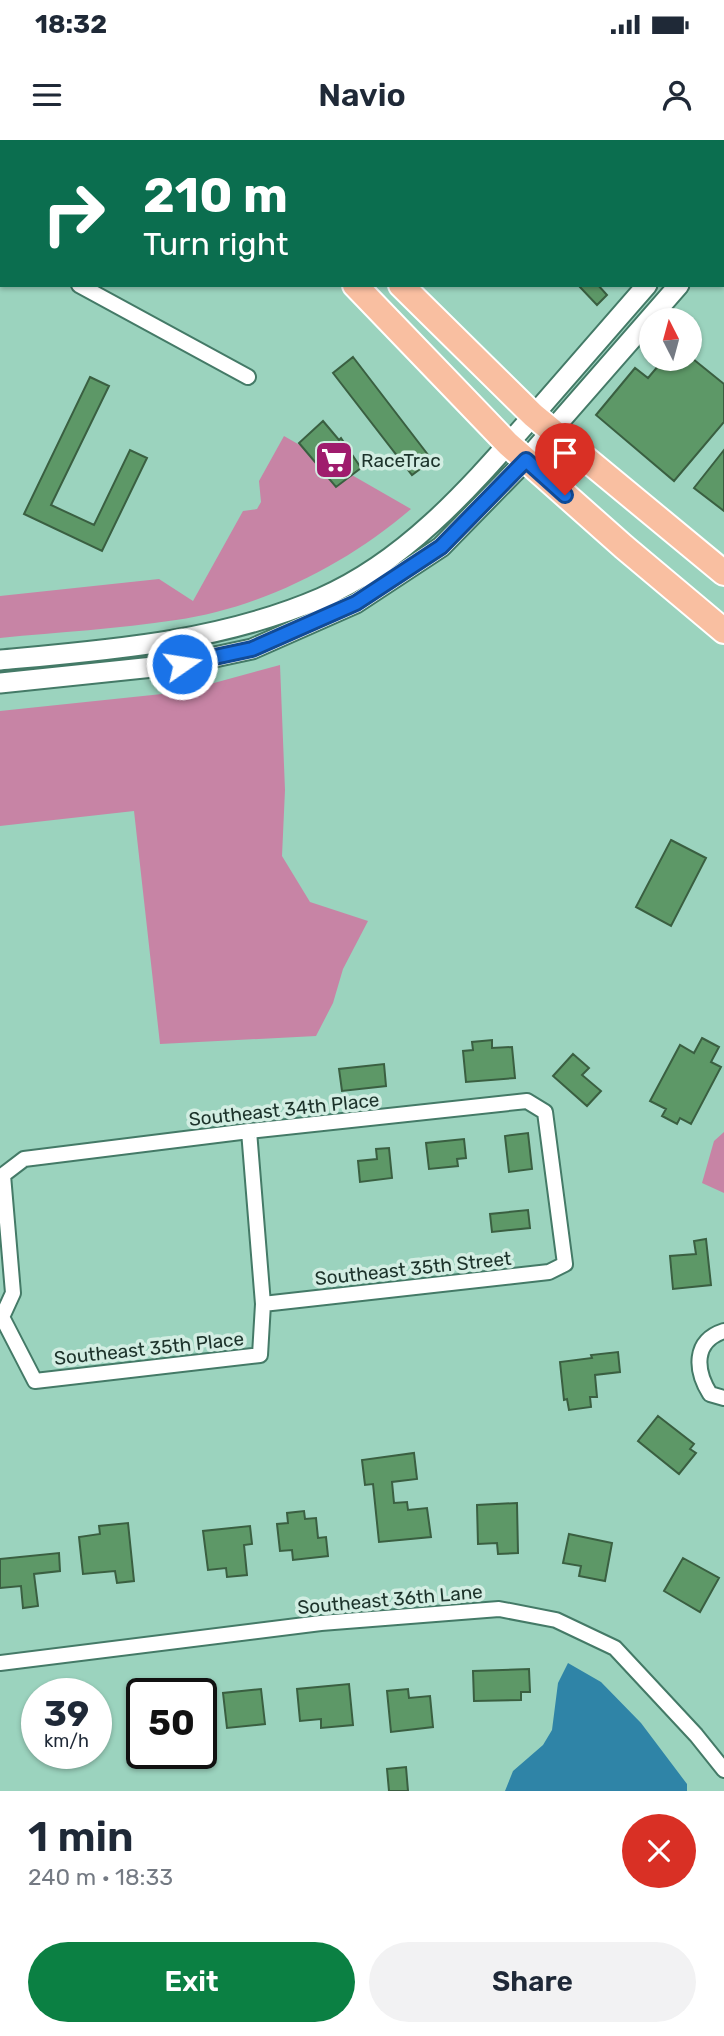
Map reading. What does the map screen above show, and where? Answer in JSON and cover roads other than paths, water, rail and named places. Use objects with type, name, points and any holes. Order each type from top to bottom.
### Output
[{"type":"highway","points":[[357,287],[517,452],[724,631]]},
{"type":"highway","points":[[403,287],[542,423],[724,573]]},
{"type":"main road","points":[[0,683],[182,664],[252,649],[356,603],[441,547],[542,423],[645,287]]},
{"type":"main road","points":[[542,423],[677,287]]},
{"type":"main road","points":[[0,660],[173,642],[233,629],[321,598],[373,569],[432,524],[517,452]]},
{"type":"street","points":[[83,287],[248,377]]},
{"type":"street","name":"Southeast 34th Place","points":[[1,1317],[13,1293],[3,1175],[24,1159],[248,1131],[527,1101],[545,1112],[565,1264]]},
{"type":"street","points":[[248,1131],[263,1304]]},
{"type":"street","name":"Southeast 35th Street","points":[[263,1304],[549,1272],[565,1264]]},
{"type":"street","name":"Southeast 35th Place","points":[[1,1317],[34,1381],[260,1355],[263,1304]]},
{"type":"street","points":[[724,1331],[715,1334],[701,1346],[698,1357],[702,1381],[710,1394],[724,1398]]},
{"type":"street","name":"Southeast 36th Lane","points":[[0,1663],[321,1623],[499,1609],[556,1620],[615,1648],[696,1735],[724,1770]]},
{"type":"water","points":[[568,1663],[601,1682],[641,1723],[687,1784],[687,1791],[505,1791],[513,1771],[543,1745],[552,1730],[558,1683]]},
{"type":"place","name":"RaceTrac","points":[[334,460]]}]
